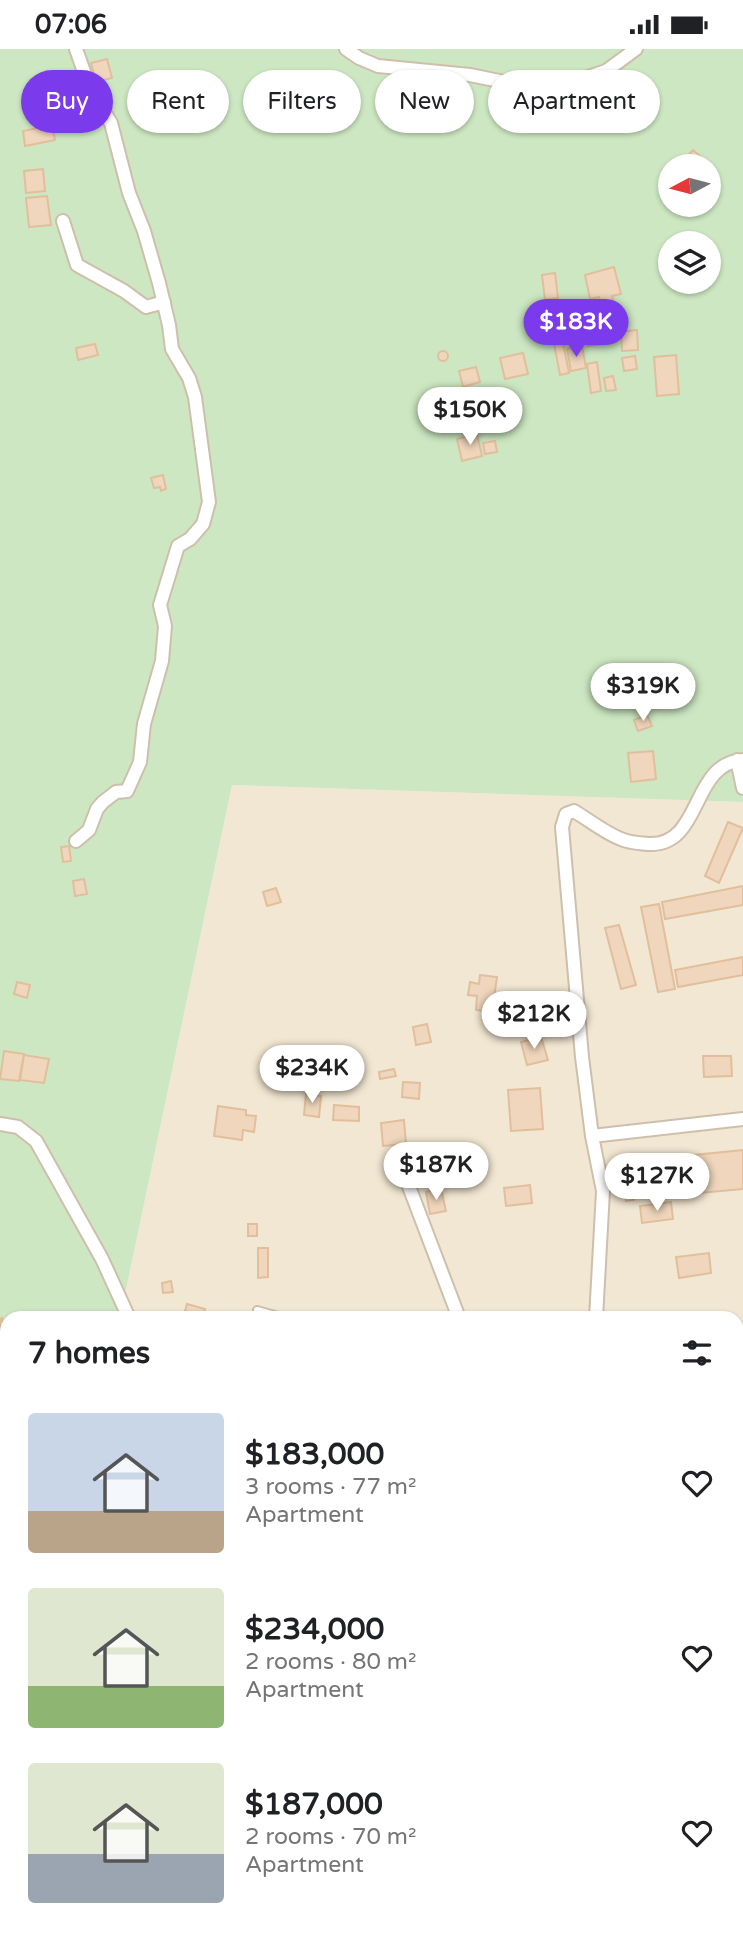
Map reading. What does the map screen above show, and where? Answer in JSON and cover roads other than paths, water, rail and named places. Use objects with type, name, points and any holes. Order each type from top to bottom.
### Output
[{"type":"street","points":[[76,49],[90,89],[111,123],[129,193],[144,231],[164,302],[172,349],[189,378],[195,397],[209,502],[203,524],[190,539],[178,546],[160,605],[165,626],[164,644],[144,724],[140,762],[127,791],[116,792],[103,802],[97,809],[89,830],[76,841]]},
{"type":"street","points":[[346,49],[360,54],[378,66],[470,75],[528,87],[561,86],[606,71],[636,49]]},
{"type":"street","points":[[63,221],[77,265],[103,278],[146,307],[164,302]]},
{"type":"street","points":[[596,1311],[603,1191],[592,1136],[582,1057],[562,827],[566,814],[574,811],[619,838],[661,845],[681,833],[711,776],[725,764],[740,760],[743,788]]},
{"type":"street","points":[[592,1136],[743,1119]]},
{"type":"street","points":[[0,1124],[18,1127],[36,1141],[102,1259],[126,1311]]},
{"type":"street","points":[[405,1176],[457,1311]]}]
